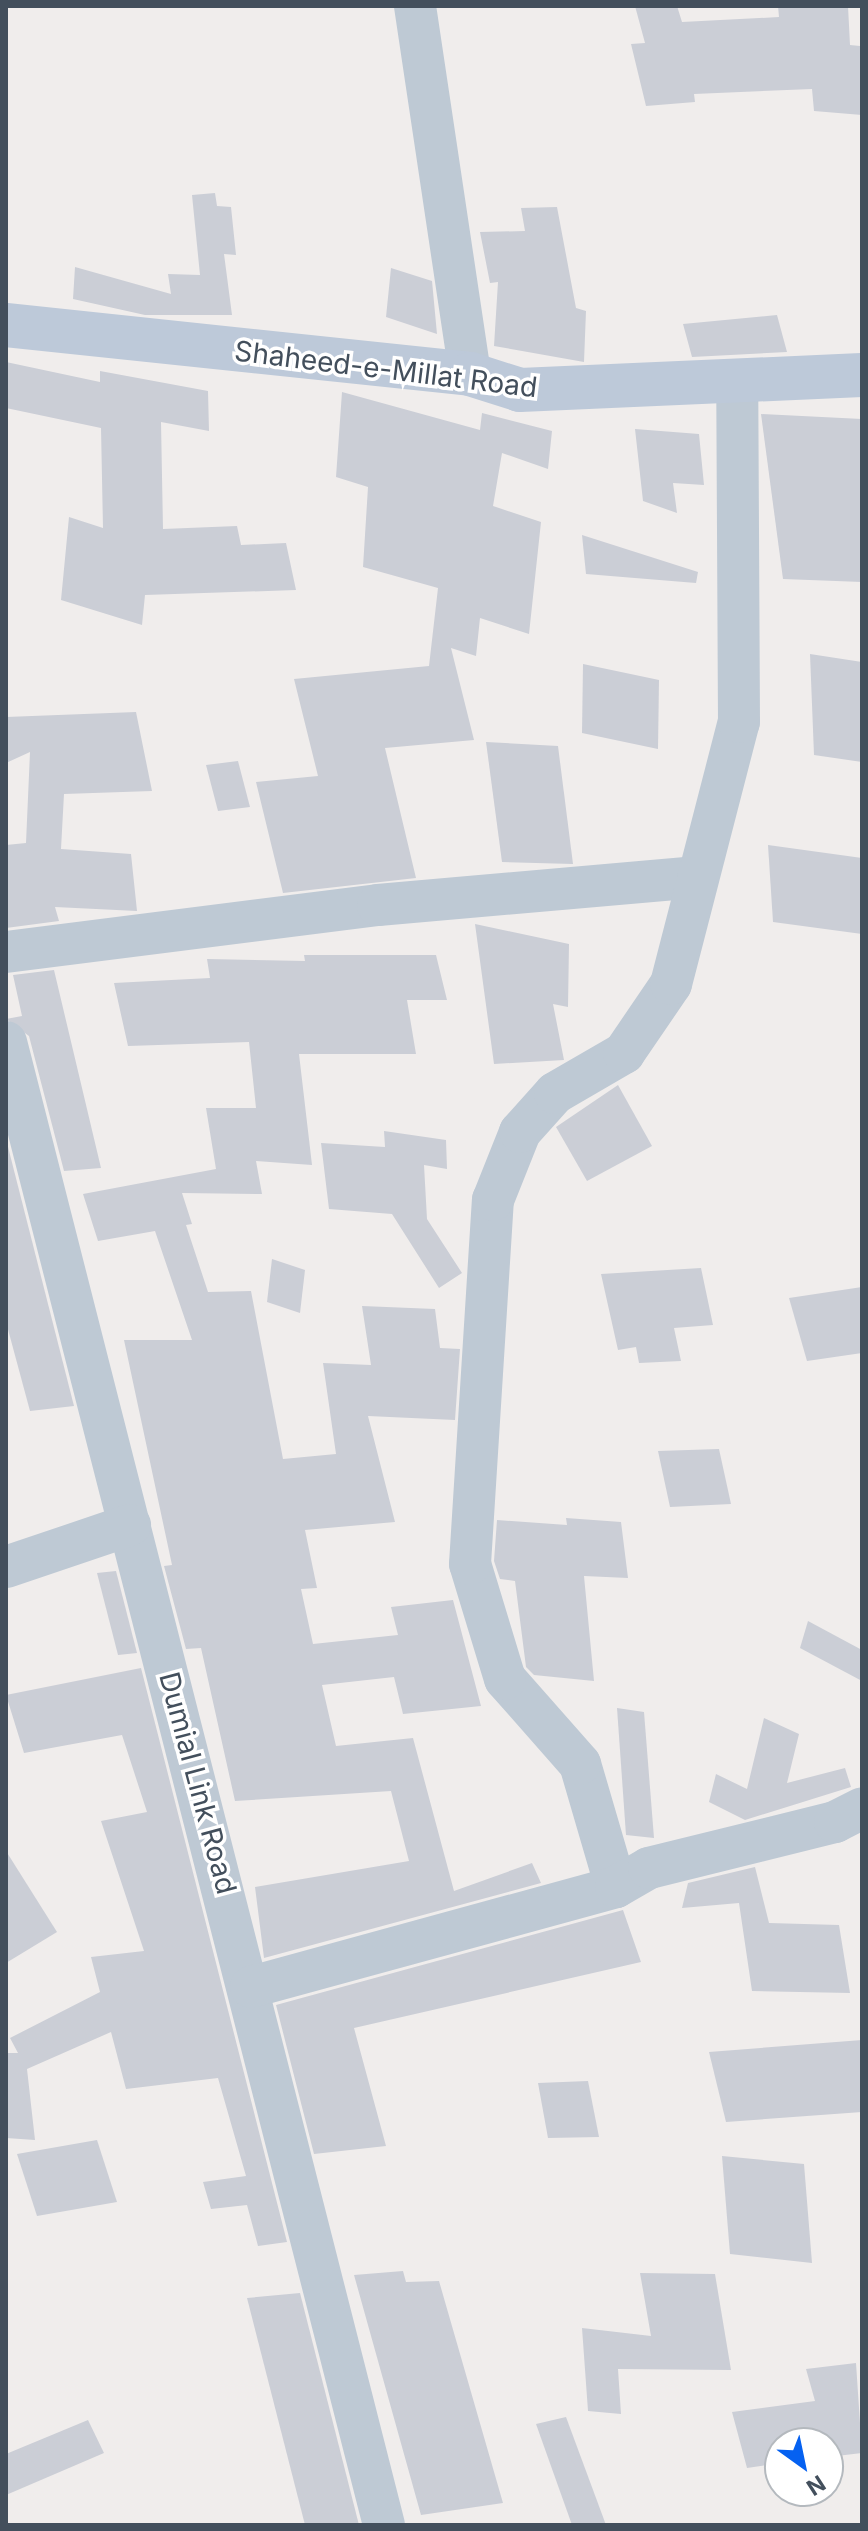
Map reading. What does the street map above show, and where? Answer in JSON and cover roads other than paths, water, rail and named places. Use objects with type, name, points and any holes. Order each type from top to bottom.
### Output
[{"type":"main road","name":"Shaheed-e-Millat Road","points":[[6,325],[470,374],[520,390],[737,383],[862,375]]},
{"type":"street","points":[[415,6],[470,374]]},
{"type":"street","points":[[616,1887],[580,1764],[505,1679],[470,1564],[493,1200],[520,1132],[555,1093],[624,1053],[671,984],[695,877],[739,722],[737,383]]},
{"type":"street","points":[[6,952],[378,905],[695,877]]},
{"type":"street","name":"Dumial Link Road","points":[[6,1042],[251,1987],[384,2525]]},
{"type":"street","points":[[6,1567],[130,1525]]},
{"type":"street","points":[[251,1987],[616,1887],[649,1868],[835,1822],[862,1808]]}]
